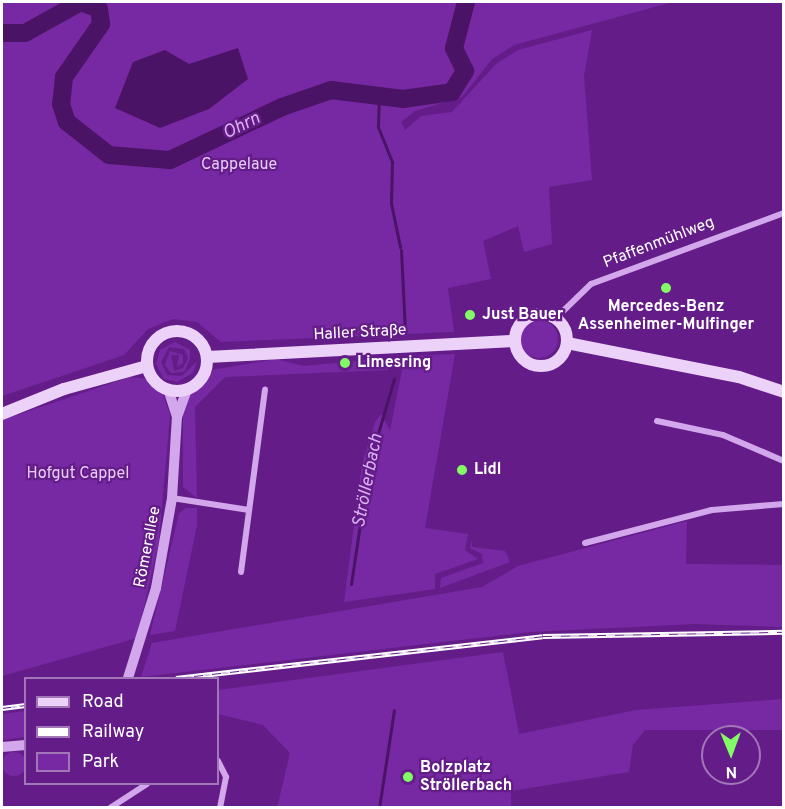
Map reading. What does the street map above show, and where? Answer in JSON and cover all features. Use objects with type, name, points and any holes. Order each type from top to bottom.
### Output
[{"type":"main road","points":[[541,313],[556,318],[567,343],[561,357],[541,366],[520,356],[514,342],[525,318],[541,313]]},
{"type":"main road","points":[[172,331],[191,334],[207,357],[202,376],[187,389],[168,390],[154,381],[147,366],[150,347],[172,331]]},
{"type":"main road","name":"Haller Straße","points":[[207,357],[514,342]]},
{"type":"main road","points":[[567,343],[739,377],[783,392]]},
{"type":"main road","points":[[2,414],[64,389],[147,366]]},
{"type":"street","name":"Pfaffenmühlweg","points":[[556,318],[563,306],[602,279],[783,213]]},
{"type":"street","name":"Römerallee","points":[[128,677],[156,588],[172,498],[177,417],[187,389]]},
{"type":"street","name":"Römerallee","points":[[168,390],[177,417]]},
{"type":"street","points":[[241,572],[265,390]]},
{"type":"street","points":[[657,421],[723,435],[783,461]]},
{"type":"street","points":[[172,498],[249,510]]},
{"type":"street","points":[[585,543],[682,518],[783,504]]},
{"type":"street","points":[[2,747],[24,745]]},
{"type":"street","points":[[219,763],[226,777],[220,807]]},
{"type":"street","points":[[110,807],[144,785]]},
{"type":"green space","name":"Cappelaue","points":[[2,2],[673,2],[514,45],[492,59],[462,97],[415,111],[401,122],[405,130],[421,116],[452,112],[496,64],[518,50],[592,30],[584,76],[592,180],[549,187],[552,244],[524,252],[518,226],[483,241],[491,279],[448,288],[454,332],[221,342],[197,322],[173,319],[148,329],[124,355],[2,396]]},
{"type":"green space","points":[[539,320],[552,326],[558,339],[552,352],[539,358],[526,352],[520,339],[526,326]]},
{"type":"green space","points":[[175,342],[190,350],[190,359],[184,372],[171,373],[165,365],[170,351],[183,355],[183,363],[177,367],[179,355],[171,355],[174,371],[183,368],[188,358],[184,349],[169,347],[161,362],[167,375],[182,376],[197,361],[193,373],[177,382],[164,379],[156,364],[160,350]]},
{"type":"green space","points":[[455,354],[425,528],[468,534],[465,550],[478,559],[435,574],[435,589],[344,602],[362,464],[375,422],[381,414],[390,430],[405,356]]},
{"type":"green space","points":[[389,358],[388,370],[225,377],[195,407],[197,498],[183,487],[183,412],[190,392],[211,370],[276,359],[304,366]]},
{"type":"green space","name":"Hofgut Cappel","points":[[130,377],[148,379],[162,391],[170,415],[159,541],[137,638],[2,676],[2,420]]},
{"type":"green space","points":[[185,508],[197,508],[197,525],[175,631],[150,635],[179,514]]},
{"type":"green space","points":[[687,521],[686,564],[783,565],[783,627],[694,624],[530,632],[141,677],[152,643],[482,587],[518,566]]},
{"type":"green space","points":[[472,540],[472,547],[505,551],[510,562],[440,588],[441,578],[483,563],[482,554],[470,548]]},
{"type":"green space","points":[[503,652],[519,734],[636,710],[783,699],[783,730],[761,730],[761,725],[701,725],[701,730],[645,730],[633,745],[629,772],[511,791],[511,807],[277,808],[290,753],[263,725],[219,714],[219,690]]},
{"type":"green space","points":[[24,711],[24,737],[2,740],[2,714]]},
{"type":"green space","points":[[9,752],[19,752],[23,755],[23,773],[19,776],[9,776],[5,773],[2,769],[2,759],[5,755]]},
{"type":"shaded area","points":[[238,48],[248,79],[209,109],[160,128],[115,108],[133,62],[165,50],[189,64]]},
{"type":"waterway","name":"Ohrn","points":[[2,33],[25,33],[81,2],[99,9],[101,24],[64,77],[61,104],[67,122],[109,155],[170,160],[282,107],[331,90],[403,99],[452,92],[465,71],[454,48],[466,2]]},
{"type":"waterway","name":"Ströllerbach","points":[[379,96],[378,127],[392,162],[391,203],[400,247]]},
{"type":"waterway","name":"Ströllerbach","points":[[401,250],[405,333]]},
{"type":"waterway","name":"Ströllerbach","points":[[351,584],[369,464],[394,379]]},
{"type":"waterway","name":"Ströllerbach","points":[[379,808],[394,710]]},
{"type":"railway","points":[[185,677],[543,636],[784,632]]},
{"type":"railway","points":[[2,708],[24,705]]},
{"type":"place","name":"Mercedes-Benz Assenheimer-Mulfinger","points":[[666,288]]},
{"type":"place","name":"Just Bauer","points":[[470,315]]},
{"type":"place","name":"Limesring","points":[[345,363]]},
{"type":"place","name":"Lidl","points":[[462,470]]},
{"type":"place","name":"Bolzplatz Ströllerbach","points":[[408,777]]}]
